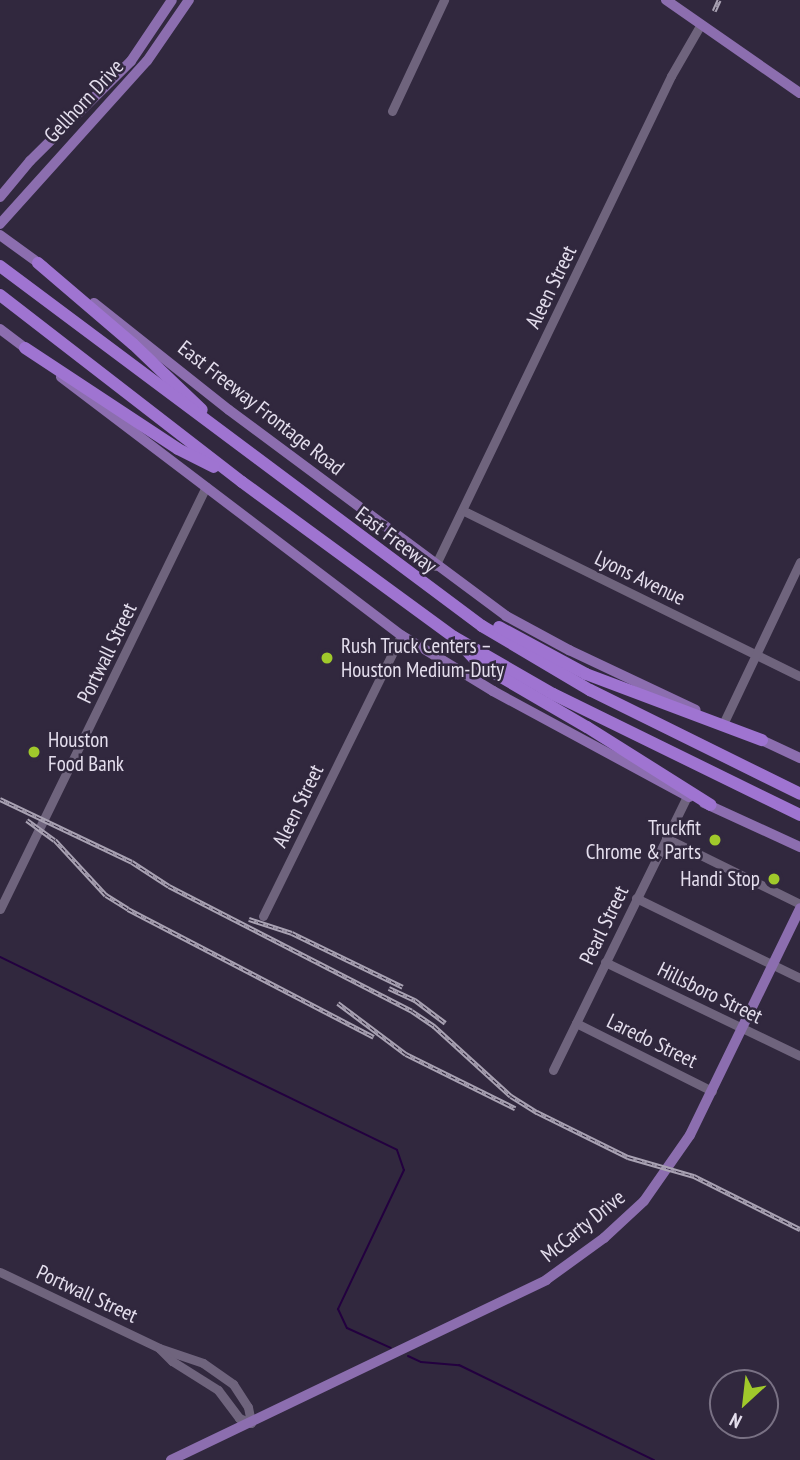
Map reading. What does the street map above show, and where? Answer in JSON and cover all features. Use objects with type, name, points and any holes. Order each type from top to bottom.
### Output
[{"type":"highway","points":[[38,263],[133,344],[246,451]]},
{"type":"highway","name":"East Freeway","points":[[0,266],[429,589],[552,670],[681,738],[800,794]]},
{"type":"highway","name":"East Freeway","points":[[0,295],[242,482],[454,637],[553,694],[797,813]]},
{"type":"highway","points":[[25,348],[178,449],[242,482]]},
{"type":"highway","points":[[429,589],[586,674],[762,740]]},
{"type":"highway","points":[[454,637],[479,664],[598,734],[710,805]]},
{"type":"main road","name":"Gellhorn Drive","points":[[0,197],[50,142],[131,61],[172,0]]},
{"type":"main road","name":"Gellhorn Drive","points":[[0,224],[60,155],[102,115],[147,61],[189,0]]},
{"type":"main road","points":[[666,0],[800,93]]},
{"type":"main road","points":[[50,142],[60,155]]},
{"type":"main road","name":"East Freeway Frontage Road","points":[[0,235],[435,566],[527,629],[800,758]]},
{"type":"main road","points":[[0,329],[80,393],[401,635],[503,697],[687,796],[798,845]]},
{"type":"main road","name":"McCarty Drive","points":[[171,1460],[546,1280],[581,1257],[644,1201],[690,1135],[800,906]]},
{"type":"street","points":[[392,111],[444,0]]},
{"type":"street","name":"Aleen Street","points":[[435,566],[464,511],[671,76],[701,24]]},
{"type":"street","name":"Portwall Street","points":[[0,909],[206,486]]},
{"type":"street","name":"Lyons Avenue","points":[[464,511],[800,676]]},
{"type":"street","points":[[724,722],[800,562]]},
{"type":"street","name":"Aleen Street","points":[[264,916],[401,635]]},
{"type":"street","name":"Pearl Street","points":[[553,1070],[687,796]]},
{"type":"street","points":[[666,838],[800,906]]},
{"type":"street","points":[[636,898],[800,978]]},
{"type":"street","name":"Hillsboro Street","points":[[605,962],[800,1056]]},
{"type":"street","name":"Laredo Street","points":[[576,1023],[712,1091]]},
{"type":"street","name":"Portwall Street","points":[[0,1272],[159,1348],[203,1363],[233,1384],[248,1407],[251,1423]]},
{"type":"street","name":"Portwall Street","points":[[159,1348],[172,1361],[218,1390],[239,1418],[251,1423]]},
{"type":"waterway","points":[[0,957],[397,1150],[404,1170],[338,1309],[347,1328],[391,1348]]},
{"type":"waterway","points":[[408,1356],[421,1362],[459,1365],[654,1460]]},
{"type":"railway","points":[[714,11],[719,0]]},
{"type":"railway","points":[[0,799],[132,862],[169,886],[412,1011],[434,1026],[511,1096],[537,1112],[628,1157],[694,1176],[800,1229]]},
{"type":"railway","points":[[27,820],[55,840],[106,895],[128,909],[374,1037]]},
{"type":"railway","points":[[249,919],[292,933],[403,987]]},
{"type":"railway","points":[[389,988],[415,1000],[445,1023]]},
{"type":"railway","points":[[338,1003],[406,1054],[515,1108]]},
{"type":"place","name":"Rush Truck Centers – Houston Medium-Duty","points":[[327,658]]},
{"type":"place","name":"Houston Food Bank","points":[[34,752]]},
{"type":"place","name":"Truckfit Chrome & Parts","points":[[715,840]]},
{"type":"place","name":"Handi Stop","points":[[774,879]]}]
